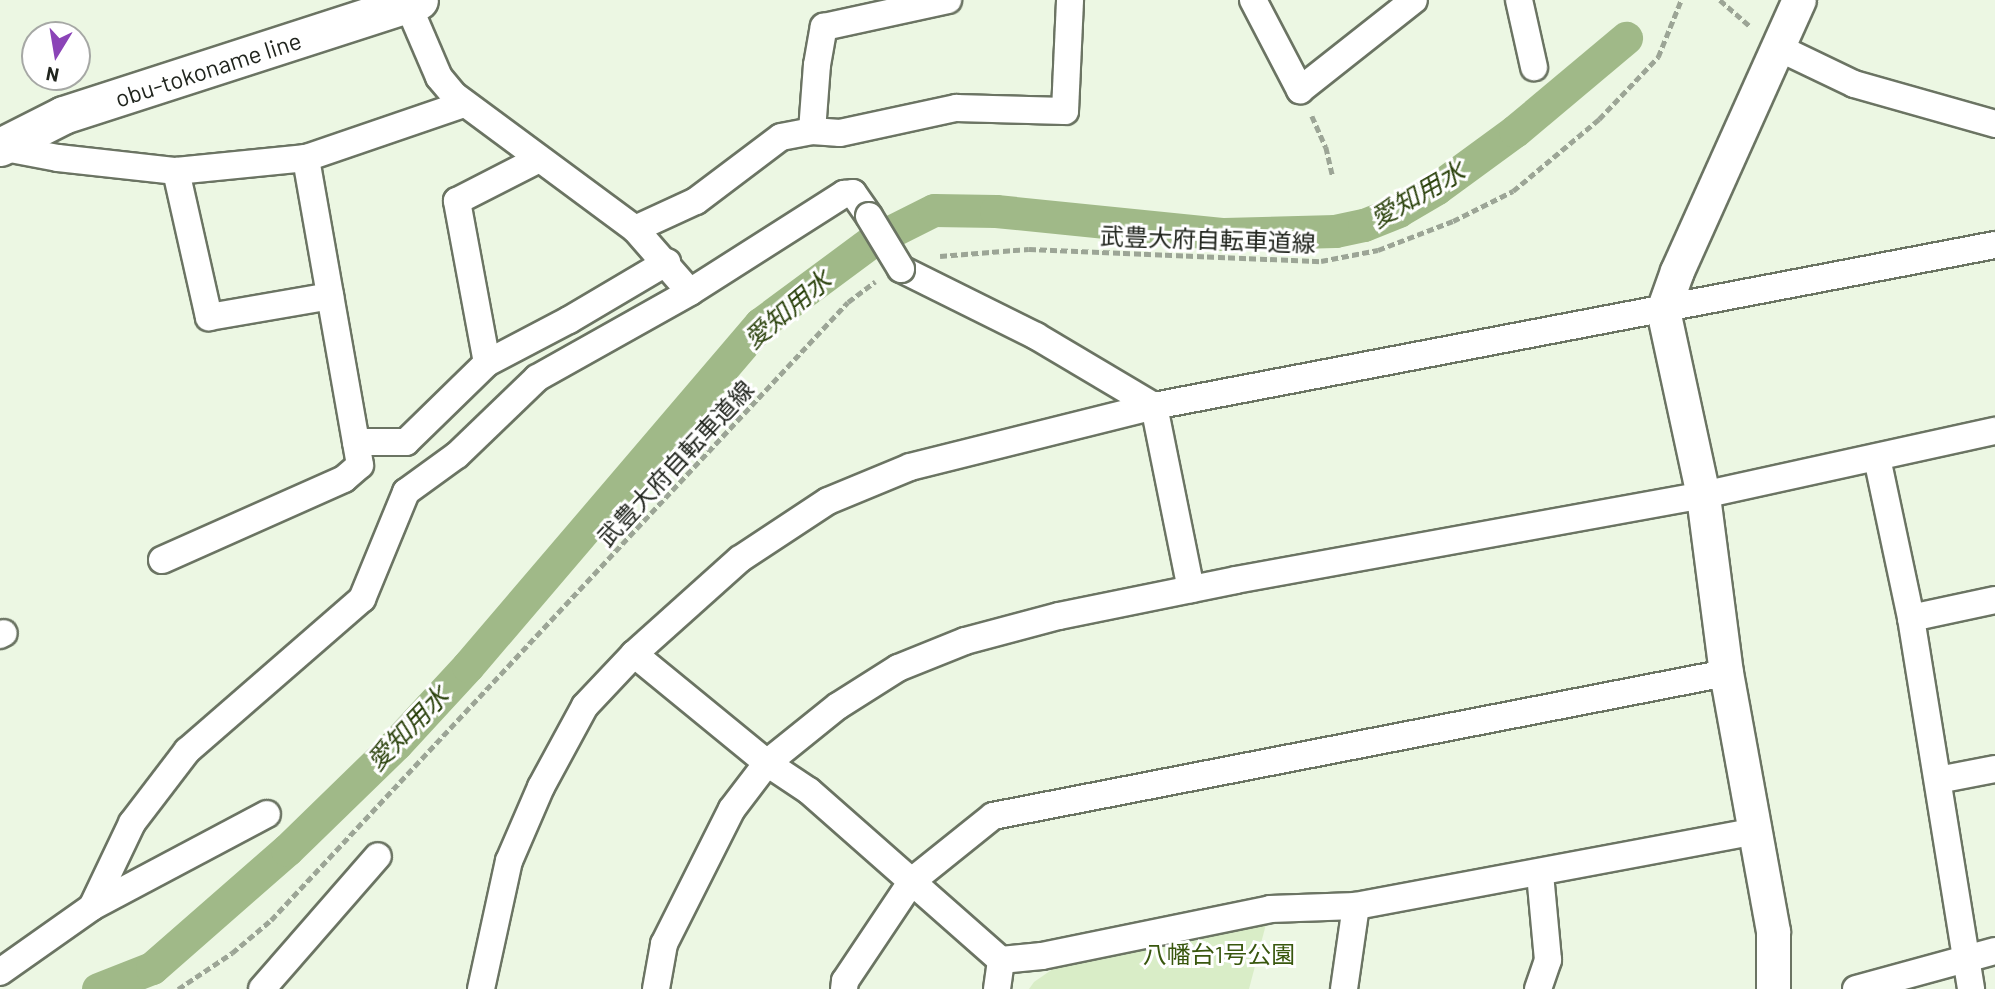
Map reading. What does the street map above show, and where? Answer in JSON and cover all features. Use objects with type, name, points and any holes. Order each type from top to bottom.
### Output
[{"type":"main road","name":"obu-tokoname line","points":[[0,147],[63,116],[411,1]]},
{"type":"street","points":[[812,131],[817,65],[824,27],[948,0]]},
{"type":"street","points":[[635,229],[696,201],[781,137],[812,131],[840,133],[956,108],[1065,111],[1070,0]]},
{"type":"street","points":[[1253,0],[1300,90],[1413,0]]},
{"type":"street","points":[[1519,0],[1534,67]]},
{"type":"street","points":[[1773,989],[1773,931],[1757,831],[1726,673],[1703,495],[1663,310],[1677,271],[1799,0]]},
{"type":"street","points":[[411,1],[439,77],[464,104],[635,229],[667,262],[690,292]]},
{"type":"street","points":[[1779,48],[1854,84],[1995,124]]},
{"type":"street","points":[[0,147],[58,158],[176,171],[306,158],[464,104]]},
{"type":"street","points":[[162,560],[344,479],[360,465],[306,158]]},
{"type":"street","points":[[487,363],[457,201],[539,159]]},
{"type":"street","points":[[176,171],[208,317],[330,296]]},
{"type":"street","points":[[92,907],[132,823],[187,751],[362,599],[406,492],[457,455],[537,379],[690,292],[844,194],[853,193],[869,216],[889,274],[1036,336],[1154,406],[1191,589]]},
{"type":"street","points":[[481,989],[509,861],[541,787],[585,706],[634,654],[740,559],[828,501],[910,467],[1154,406],[1995,245]]},
{"type":"street","points":[[356,442],[406,442],[487,363],[569,320],[667,262]]},
{"type":"street","points":[[656,989],[664,944],[732,809],[767,763],[838,706],[898,668],[965,641],[1059,616],[1191,589],[1703,495],[1995,431]]},
{"type":"street","points":[[1877,458],[1911,618],[1971,989]]},
{"type":"street","points":[[1911,618],[1995,600]]},
{"type":"street","points":[[634,654],[767,763],[809,790],[1001,960],[1042,956],[1270,909],[1356,906],[1540,874],[1757,831]]},
{"type":"street","points":[[844,989],[845,981],[912,881],[993,816],[1726,673]]},
{"type":"street","points":[[1938,780],[1995,769]]},
{"type":"street","points":[[0,972],[92,907],[267,814]]},
{"type":"street","points":[[262,989],[378,856]]},
{"type":"street","points":[[1538,989],[1548,960],[1540,874]]},
{"type":"street","points":[[1344,989],[1356,906]]},
{"type":"street","points":[[1856,989],[1965,957],[1995,951]]},
{"type":"street","points":[[997,989],[1001,960]]},
{"type":"path","name":"武豊大府自転車道線","points":[[934,256],[1030,249],[1321,261],[1378,250],[1453,221],[1513,191],[1524,182],[1599,119],[1658,57],[1681,0]]},
{"type":"path","points":[[1300,90],[1326,147],[1333,177]]},
{"type":"path","name":"武豊大府自転車道線","points":[[178,989],[232,953],[271,920],[848,302],[889,274]]},
{"type":"green space","name":"八幡台1号公園","points":[[1270,909],[1249,989],[1029,989],[1034,982],[1086,946]]},
{"type":"waterway","name":"愛知用水","points":[[98,989],[152,968],[287,850],[396,744],[468,666],[760,324],[872,241],[934,210],[996,211],[1224,234],[1335,231],[1364,225],[1398,211],[1437,188],[1515,131],[1626,38]]}]
